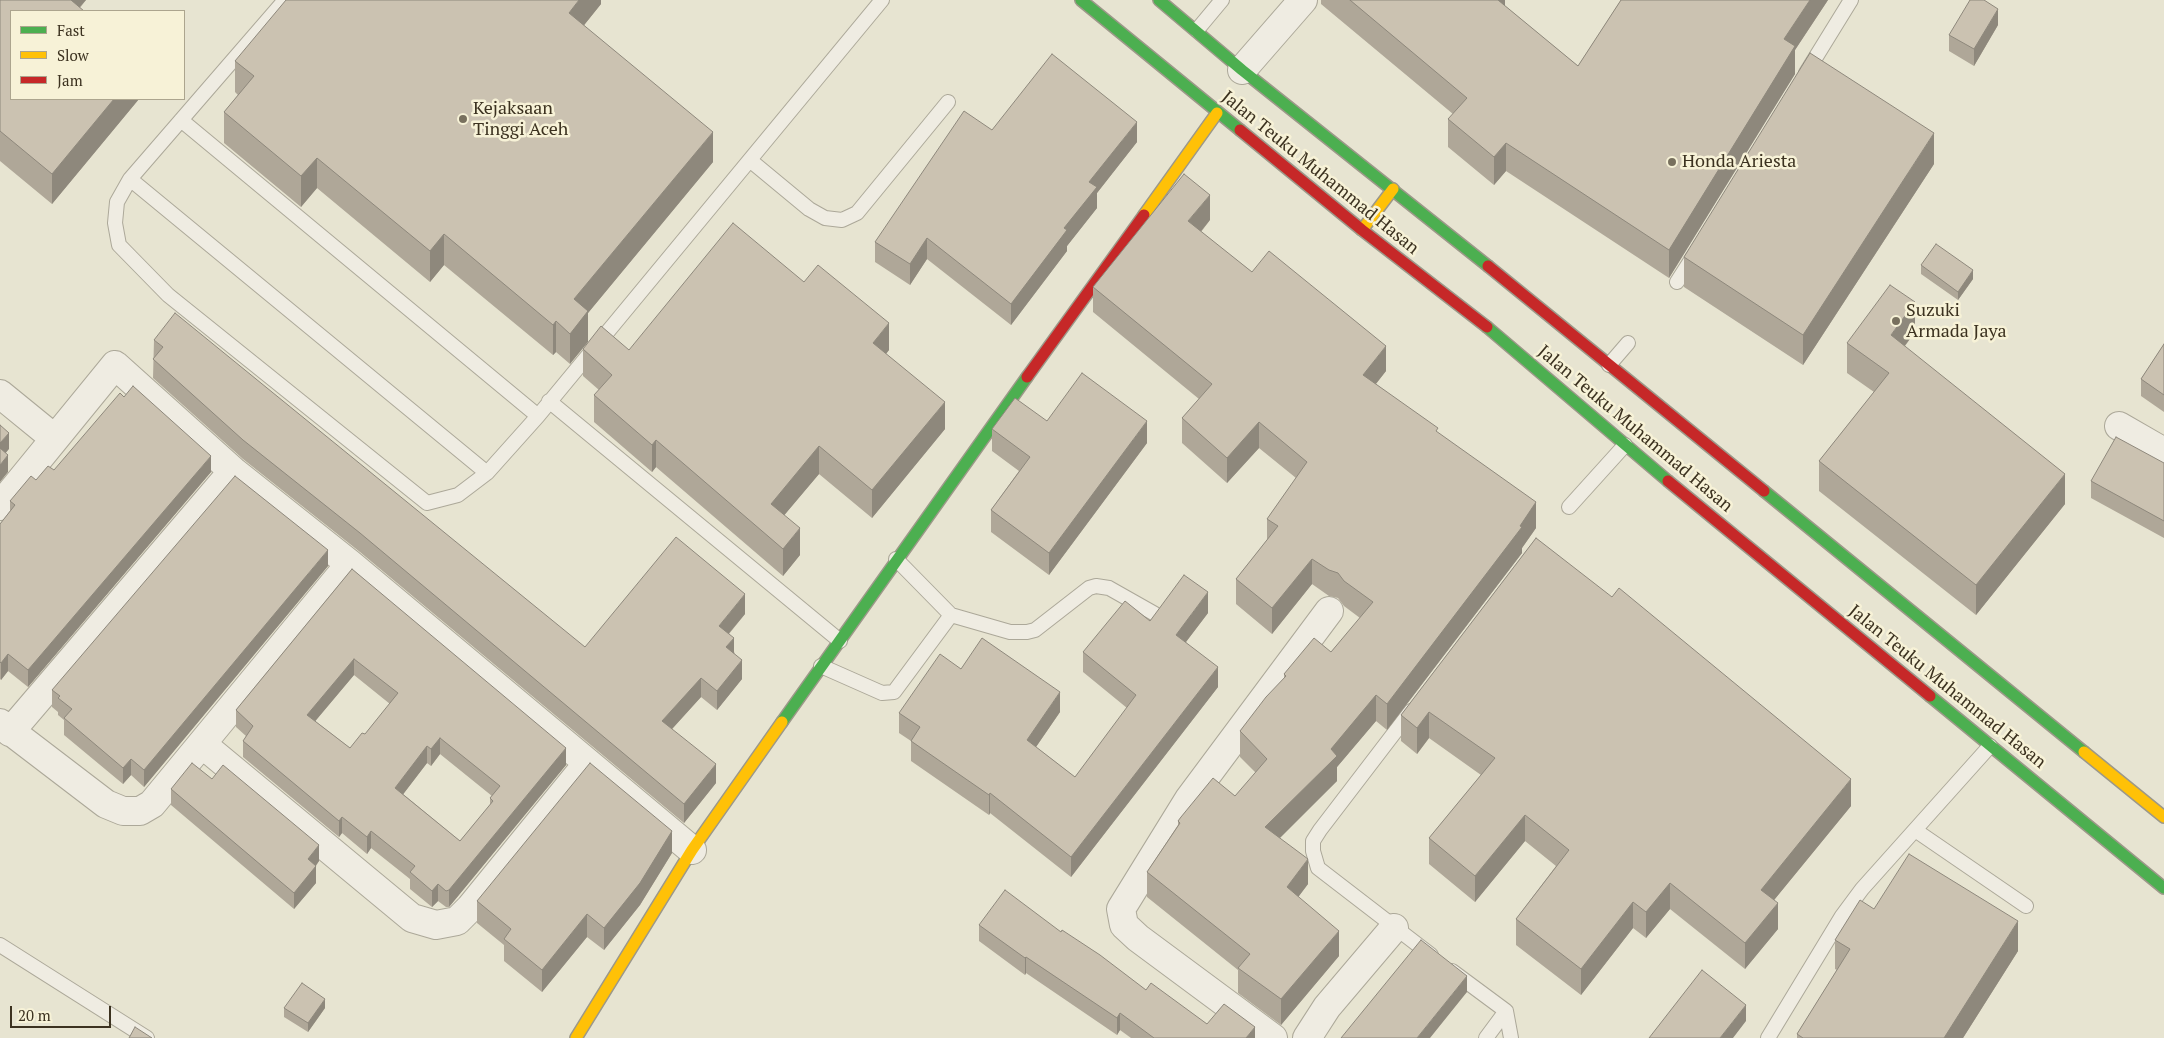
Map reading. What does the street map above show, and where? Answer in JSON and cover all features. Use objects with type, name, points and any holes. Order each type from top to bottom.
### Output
[{"type":"main road","name":"Jalan Teuku Muhammad Hasan","points":[[1081,0],[1362,230],[1501,338],[1625,445],[2164,888]]},
{"type":"main road","name":"Jalan Teuku Muhammad Hasan","points":[[1159,0],[1198,30],[1242,70],[1393,189],[2164,817]]},
{"type":"main road","points":[[576,1038],[692,850],[896,559],[1217,113]]},
{"type":"main road","points":[[1362,230],[1393,189]]},
{"type":"street","points":[[1242,70],[1303,0]]},
{"type":"street","points":[[0,506],[115,365],[233,471],[350,564],[692,850]]},
{"type":"street","points":[[0,394],[54,438]]},
{"type":"street","points":[[2119,426],[2164,452]]},
{"type":"street","points":[[233,471],[5,727],[106,804],[123,811],[140,811],[152,804],[350,564]]},
{"type":"street","points":[[1273,1038],[1138,938],[1124,925],[1121,909],[1189,799],[1329,611]]},
{"type":"street","points":[[202,744],[412,918],[436,925],[457,921],[470,908],[588,763]]},
{"type":"street","points":[[1306,1038],[1327,1007],[1394,928]]},
{"type":"lane","points":[[285,0],[130,179],[117,202],[115,223],[119,245],[168,295],[427,503],[458,495],[487,473],[538,416],[882,0]]},
{"type":"lane","points":[[1198,30],[1222,0]]},
{"type":"lane","points":[[1800,83],[1851,0]]},
{"type":"lane","points":[[750,161],[809,209],[825,218],[842,220],[857,213],[948,102]]},
{"type":"lane","points":[[181,120],[538,416]]},
{"type":"lane","points":[[130,179],[487,473]]},
{"type":"lane","points":[[1677,282],[1698,249]]},
{"type":"lane","points":[[1609,365],[1628,343]]},
{"type":"lane","points":[[549,401],[840,641]]},
{"type":"lane","points":[[1569,507],[1625,445]]},
{"type":"lane","points":[[896,559],[951,615],[1010,632],[1035,630],[1089,588],[1096,586],[1109,588],[1155,614]]},
{"type":"lane","points":[[821,666],[882,693],[894,692],[951,615]]},
{"type":"lane","points":[[1419,700],[1313,841],[1318,868],[1394,928],[1506,1011],[1511,1038]]},
{"type":"lane","points":[[1768,1038],[1842,916],[1862,889],[1990,746]]},
{"type":"lane","points":[[1915,830],[2026,906]]},
{"type":"lane","points":[[0,944],[146,1038]]},
{"type":"lane","points":[[1486,1038],[1506,1011]]},
{"type":"building","points":[[0,0],[71,0],[83,10],[10,10],[10,100],[113,100],[52,174],[0,131]]},
{"type":"building","points":[[286,0],[579,0],[569,13],[713,132],[574,299],[588,311],[570,334],[556,321],[553,325],[444,234],[430,251],[317,158],[301,176],[224,112],[254,76],[235,61]]},
{"type":"building","points":[[1350,0],[1498,0],[1578,66],[1621,0],[1810,0],[1784,39],[1795,46],[1669,250],[1506,143],[1494,157],[1448,119],[1467,98]]},
{"type":"building","points":[[1970,0],[1984,0],[1998,9],[1974,49],[1949,35]]},
{"type":"building","points":[[1810,53],[1934,133],[1803,335],[1684,257]]},
{"type":"building","points":[[1052,54],[1137,122],[1089,182],[1097,187],[1064,228],[1067,230],[1011,304],[927,238],[910,264],[875,242],[964,111],[992,130]]},
{"type":"building","points":[[1184,174],[1210,195],[1188,221],[1252,272],[1269,251],[1386,346],[1363,375],[1438,428],[1436,431],[1536,502],[1520,526],[1522,527],[1387,704],[1376,695],[1331,749],[1337,756],[1265,827],[1308,859],[1287,887],[1339,931],[1281,999],[1238,968],[1250,954],[1147,872],[1180,823],[1178,821],[1213,778],[1235,796],[1267,759],[1240,731],[1266,697],[1286,676],[1284,674],[1314,638],[1331,652],[1373,602],[1344,581],[1338,573],[1329,570],[1312,559],[1272,608],[1236,579],[1278,526],[1267,519],[1307,462],[1259,422],[1227,458],[1182,418],[1212,384],[1093,287]]},
{"type":"building","points":[[733,223],[804,282],[818,265],[889,323],[873,343],[945,402],[872,490],[819,446],[771,504],[800,528],[783,549],[656,440],[652,445],[594,395],[612,375],[583,349],[601,326],[629,350]]},
{"type":"building","points":[[1936,244],[1973,270],[1958,292],[1921,265]]},
{"type":"building","points":[[1890,285],[1915,302],[1891,335],[2065,474],[1976,585],[1819,461],[1889,373],[1847,343]]},
{"type":"building","points":[[175,313],[585,647],[676,537],[745,594],[719,626],[734,638],[726,647],[742,660],[717,691],[701,678],[662,721],[716,764],[684,804],[360,533],[243,440],[153,359],[163,347],[154,340]]},
{"type":"building","points":[[2164,344],[2164,395],[2141,379]]},
{"type":"building","points":[[1082,373],[1147,421],[1049,553],[991,510],[1030,457],[992,429],[1015,398],[1047,421]]},
{"type":"building","points":[[133,386],[211,456],[28,670],[8,654],[1,663],[0,524],[15,505],[10,501],[31,476],[36,480],[48,466],[54,470],[120,393],[124,397]]},
{"type":"building","points":[[0,425],[9,433],[0,443]]},
{"type":"building","points":[[2116,437],[2164,463],[2164,521],[2091,481]]},
{"type":"building","points":[[0,448],[8,455],[0,465]]},
{"type":"building","points":[[235,476],[328,550],[144,770],[131,759],[123,768],[64,718],[72,709],[58,698],[60,696],[52,690]]},
{"type":"building","points":[[1536,538],[1612,597],[1619,588],[1851,779],[1761,890],[1778,903],[1745,943],[1670,883],[1646,912],[1633,902],[1581,969],[1516,919],[1569,850],[1525,815],[1475,876],[1429,838],[1495,758],[1429,712],[1417,728],[1401,715]]},
{"type":"building","points":[[352,569],[566,748],[449,890],[446,891],[438,884],[432,891],[410,872],[415,866],[371,831],[367,837],[342,817],[339,821],[243,741],[253,726],[236,710]],"holes":[[[354,659],[398,693],[365,734],[362,733],[350,748],[307,715]],[[440,738],[500,786],[490,798],[493,801],[460,841],[395,788],[427,746],[431,749]]]},
{"type":"building","points":[[1184,575],[1208,592],[1176,635],[1218,667],[1071,857],[990,793],[989,795],[911,741],[920,727],[899,713],[940,654],[961,669],[982,638],[1060,692],[1027,740],[1075,777],[1136,695],[1083,652],[1125,601],[1150,621]]},
{"type":"building","points":[[192,763],[212,779],[223,765],[319,845],[308,859],[316,866],[294,893],[171,789]]},
{"type":"building","points":[[590,763],[672,831],[640,883],[604,928],[587,914],[542,970],[504,939],[511,929],[477,901]]},
{"type":"building","points":[[1909,854],[2018,921],[1944,1038],[1803,1038],[1797,1034],[1850,949],[1835,940],[1860,900],[1874,909]]},
{"type":"building","points":[[1005,890],[1061,932],[1062,930],[1100,955],[1146,990],[1151,983],[1207,1024],[1224,1004],[1255,1027],[1246,1038],[1154,1038],[1120,1013],[1117,1018],[1025,958],[979,925]]},
{"type":"building","points":[[1421,940],[1467,976],[1417,1038],[1341,1038]]},
{"type":"building","points":[[1702,970],[1746,1005],[1720,1038],[1649,1038]]},
{"type":"building","points":[[302,983],[325,999],[308,1023],[284,1008]]},
{"type":"building","points":[[135,1027],[152,1038],[129,1038]]},
{"type":"traffic: fast","points":[[1081,0],[1240,130]]},
{"type":"traffic: fast","points":[[1159,0],[1242,70],[1488,266]]},
{"type":"traffic: fast","points":[[1487,327],[1668,481]]},
{"type":"traffic: fast","points":[[782,722],[1027,377]]},
{"type":"traffic: fast","points":[[1764,491],[2084,752]]},
{"type":"traffic: fast","points":[[1930,696],[2164,888]]},
{"type":"traffic: slow","points":[[1144,215],[1217,113]]},
{"type":"traffic: slow","points":[[1362,230],[1393,189]]},
{"type":"traffic: slow","points":[[576,1038],[692,850],[782,722]]},
{"type":"traffic: slow","points":[[2084,752],[2164,817]]},
{"type":"traffic: jam","points":[[1240,130],[1362,230],[1487,327]]},
{"type":"traffic: jam","points":[[1027,377],[1144,215]]},
{"type":"traffic: jam","points":[[1488,266],[1764,491]]},
{"type":"traffic: jam","points":[[1668,481],[1930,696]]},
{"type":"place","name":"Kejaksaan Tinggi Aceh","points":[[463,119]]},
{"type":"place","name":"Honda Ariesta","points":[[1672,162]]},
{"type":"place","name":"Suzuki Armada Jaya","points":[[1896,321]]}]
